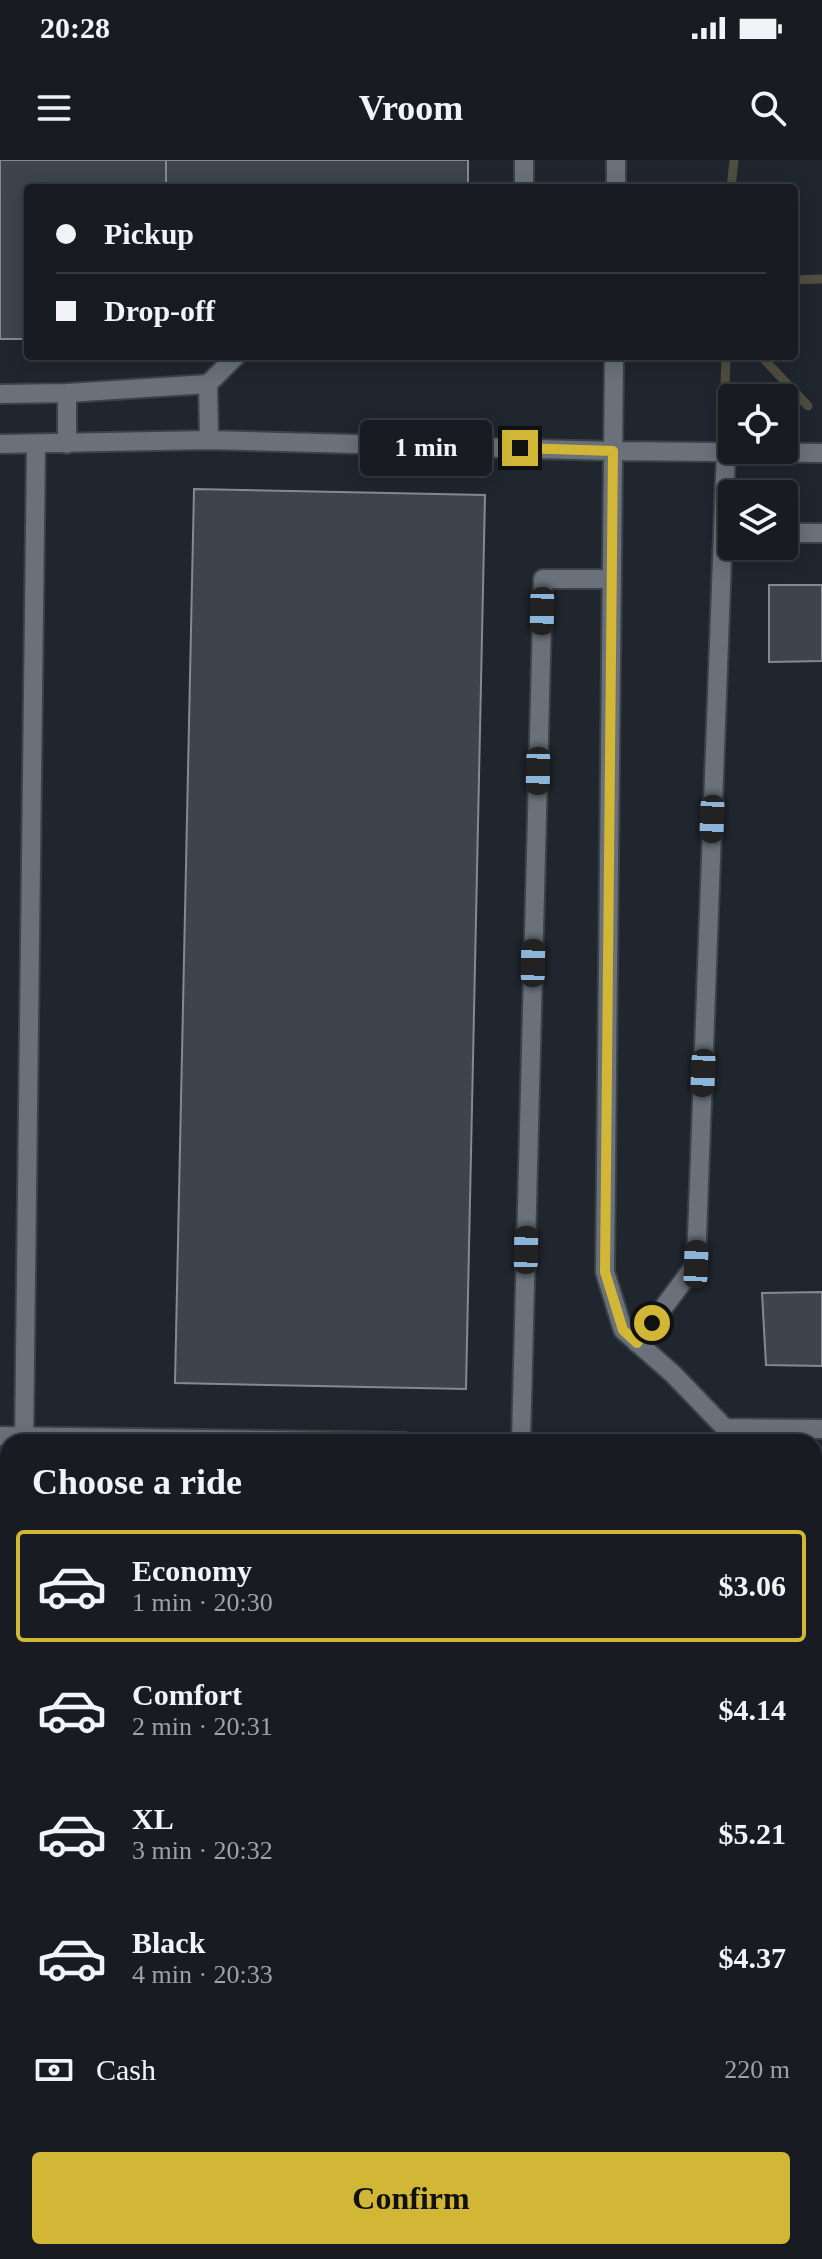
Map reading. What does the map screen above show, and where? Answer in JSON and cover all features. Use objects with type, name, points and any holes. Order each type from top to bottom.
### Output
[{"type":"lane","points":[[524,160],[524,184]]},
{"type":"lane","points":[[616,160],[616,184]]},
{"type":"lane","points":[[0,394],[208,384],[232,360]]},
{"type":"lane","points":[[614,360],[605,1272],[623,1330],[673,1374],[724,1434]]},
{"type":"lane","points":[[208,384],[209,440]]},
{"type":"lane","points":[[67,393],[67,444]]},
{"type":"lane","points":[[0,444],[209,440],[718,452]]},
{"type":"lane","points":[[24,1434],[36,445]]},
{"type":"lane","points":[[798,453],[822,453]]},
{"type":"lane","points":[[798,533],[822,533]]},
{"type":"lane","points":[[637,1343],[696,1264],[726,560]]},
{"type":"lane","points":[[521,1434],[543,579],[612,579]]},
{"type":"lane","points":[[741,1434],[822,1429]]},
{"type":"building","points":[[0,160],[166,160],[166,184],[24,184],[24,339],[0,339]]},
{"type":"building","points":[[166,160],[468,160],[468,184],[166,184]]},
{"type":"building","points":[[194,489],[485,495],[466,1389],[175,1383]]},
{"type":"building","points":[[769,585],[822,585],[822,661],[769,662]]},
{"type":"building","points":[[822,1292],[822,1366],[766,1365],[762,1293]]},
{"type":"waterway","points":[[731,184],[734,160]]},
{"type":"waterway","points":[[798,280],[821,279]]},
{"type":"waterway","points":[[725,384],[726,360]]},
{"type":"waterway","points":[[765,360],[808,406]]},
{"type":"route","points":[[520,448],[613,451],[605,1272],[623,1330],[637,1343],[652,1323]]}]
